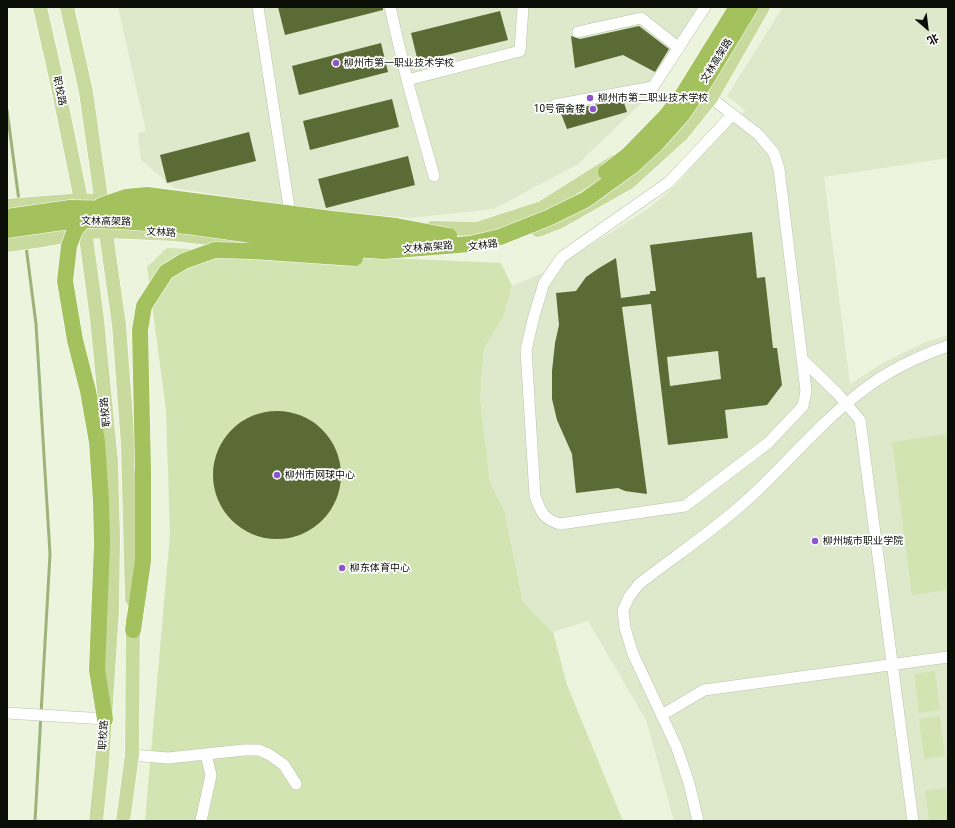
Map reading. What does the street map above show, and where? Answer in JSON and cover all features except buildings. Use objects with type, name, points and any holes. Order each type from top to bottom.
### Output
[{"type":"highway","name":"文林高架路","points":[[7,217],[70,208],[131,209],[188,214],[337,235],[430,239],[477,232],[526,217],[561,202],[584,188],[628,155],[666,116],[682,96],[737,7]]},
{"type":"highway","name":"文林高架路","points":[[7,230],[63,222],[89,220],[120,221],[187,226],[353,249],[384,251],[470,244],[500,237],[548,218],[585,200],[632,166],[657,143],[682,115],[706,80],[750,7]]},
{"type":"highway","points":[[105,719],[97,670],[102,544],[97,442],[88,391],[75,340],[65,281],[69,246],[75,230],[89,214],[102,205],[126,197],[147,194],[332,219],[396,226],[449,236]]},
{"type":"highway","points":[[133,630],[142,561],[143,470],[140,330],[144,306],[166,272],[184,261],[215,250],[252,251],[352,259],[432,248]]},
{"type":"main road","name":"职校路","points":[[40,7],[81,200],[97,319],[112,462],[112,612],[102,764],[96,821]]},
{"type":"main road","name":"职校路","points":[[67,7],[86,92],[102,201],[119,325],[128,445],[133,630],[132,755],[124,821]]},
{"type":"main road","name":"文林路","points":[[7,206],[81,200],[102,201],[291,220],[345,227],[476,229],[542,208],[610,165],[676,100],[734,7]]},
{"type":"main road","name":"文林路","points":[[7,245],[106,230],[174,234],[368,256],[427,252],[499,244],[559,222],[628,183],[683,133],[711,98],[763,7]]},
{"type":"street","points":[[258,7],[291,220]]},
{"type":"street","points":[[390,7],[407,80],[434,176]]},
{"type":"street","points":[[407,80],[520,51],[523,7]]},
{"type":"street","points":[[555,105],[653,87],[705,7]]},
{"type":"street","points":[[578,32],[641,18],[679,48]]},
{"type":"street","points":[[711,98],[758,134],[774,153],[779,169],[803,360],[806,391],[803,406],[768,443],[685,506],[560,524],[550,521],[540,511],[535,496],[526,350],[544,283],[562,257],[669,182],[732,115]]},
{"type":"street","points":[[698,821],[689,783],[677,748],[633,654],[625,628],[623,610],[629,597],[639,584],[723,520],[759,489],[819,428],[858,394],[896,369],[948,346]]},
{"type":"street","points":[[803,360],[847,404],[860,420],[913,821]]},
{"type":"street","points":[[662,714],[704,690],[948,657]]},
{"type":"street","points":[[7,713],[105,719]]},
{"type":"street","points":[[132,755],[168,758],[244,750],[259,750],[270,755],[284,765],[296,784]]},
{"type":"street","points":[[201,821],[211,775],[206,754]]},
{"type":"shaded area","name":"柳州市第一职业技术学校","points":[[118,7],[710,7],[662,83],[578,164],[494,209],[410,218],[320,211],[174,188],[141,160],[138,133],[146,131]]},
{"type":"shaded area","points":[[783,7],[948,7],[948,158],[824,177],[850,384],[883,363],[923,343],[948,335],[948,821],[674,821],[646,720],[588,621],[553,632],[523,602],[504,510],[490,482],[480,398],[484,348],[504,315],[512,286],[545,272],[570,258],[648,209],[677,184],[745,110],[727,96]]},
{"type":"green space","name":"柳东体育中心","points":[[167,248],[501,263],[512,286],[504,315],[484,348],[480,398],[490,482],[504,510],[523,602],[553,632],[567,685],[623,821],[145,821],[170,534],[166,410],[147,267]]},
{"type":"green space","points":[[948,434],[948,590],[912,595],[892,442]]},
{"type":"green space","points":[[935,671],[940,710],[919,713],[914,674]]},
{"type":"green space","points":[[940,716],[945,756],[924,759],[919,719]]},
{"type":"green space","points":[[946,788],[948,821],[929,821],[925,791]]},
{"type":"waterway","points":[[7,110],[19,201]]},
{"type":"waterway","points":[[26,246],[36,324],[50,554],[35,821]]},
{"type":"place","name":"柳州市第一职业技术学校","points":[[336,63]]},
{"type":"place","name":"柳州市第二职业技术学校","points":[[590,98]]},
{"type":"place","name":"10号宿舍楼","points":[[593,109]]},
{"type":"place","name":"柳州市网球中心","points":[[277,475]]},
{"type":"place","name":"柳州城市职业学院","points":[[815,541]]},
{"type":"place","name":"柳东体育中心","points":[[342,568]]}]
